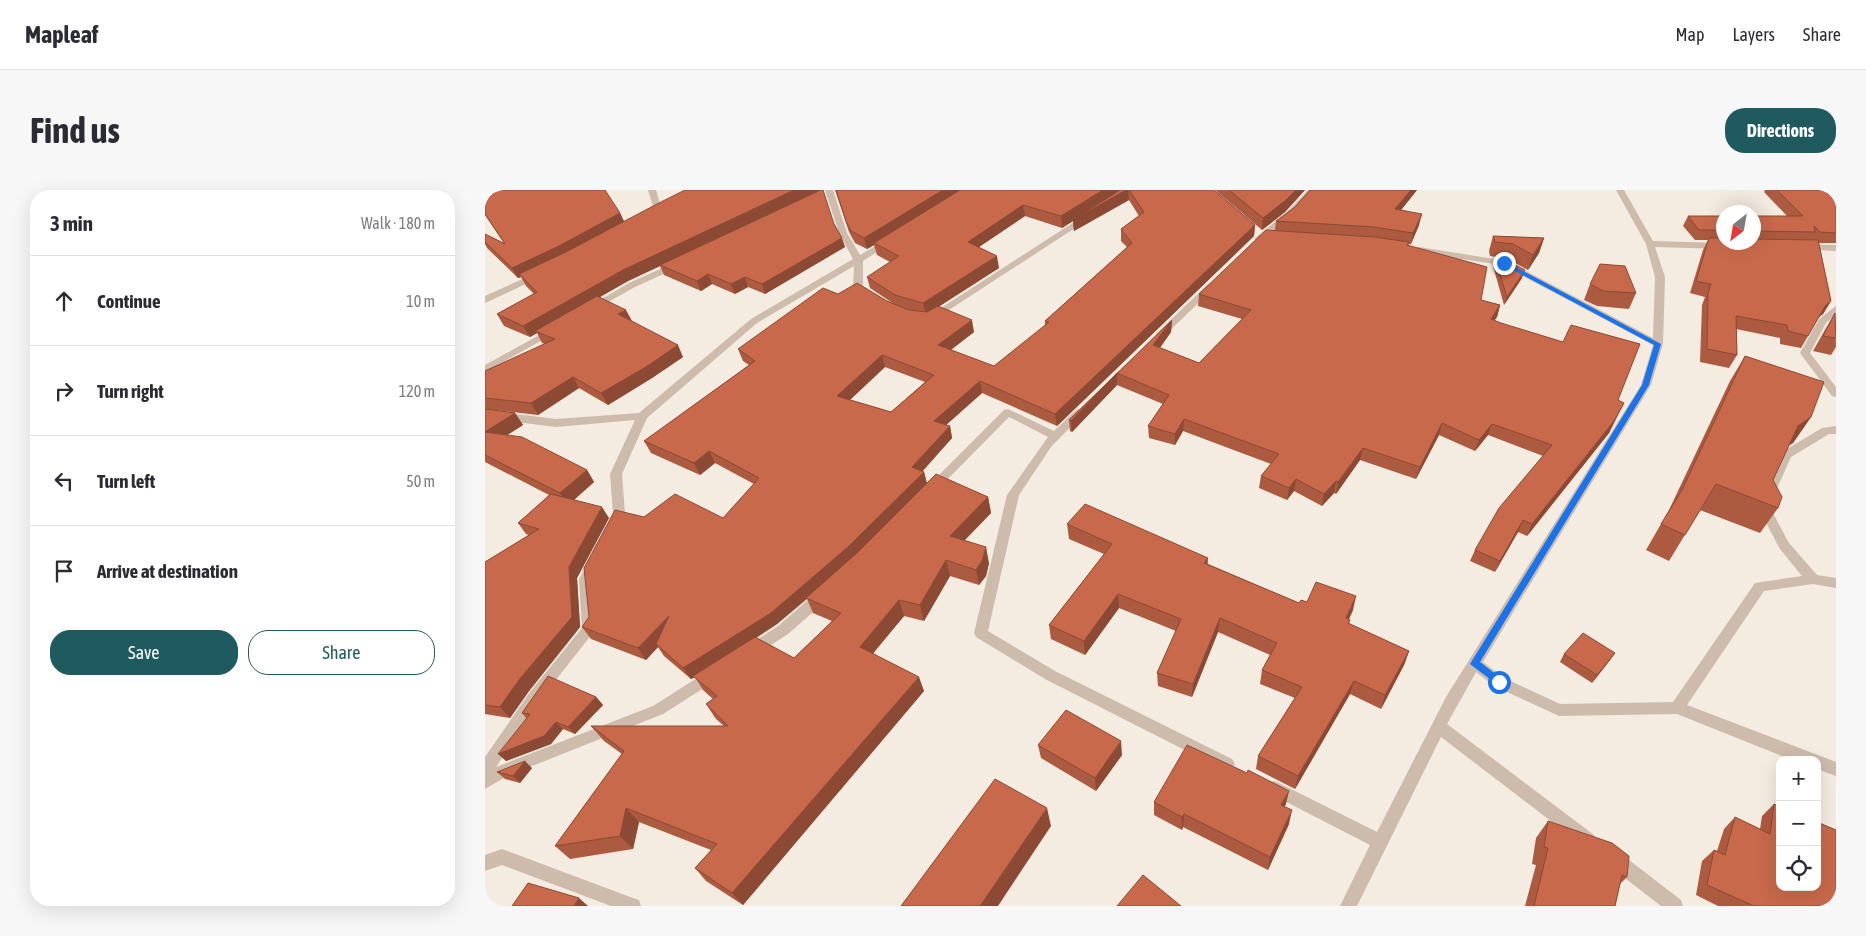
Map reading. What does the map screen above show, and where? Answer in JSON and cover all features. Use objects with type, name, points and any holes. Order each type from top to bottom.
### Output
[{"type":"street","points":[[641,220],[657,211],[651,190]]},
{"type":"street","points":[[1248,250],[1289,215],[1312,190]]},
{"type":"street","points":[[1348,906],[1451,701],[1646,385],[1658,344],[1660,277],[1650,244],[1620,190]]},
{"type":"street","points":[[829,192],[843,232],[859,261],[859,287],[880,301]]},
{"type":"street","points":[[919,318],[927,320],[1097,211]]},
{"type":"street","points":[[606,539],[619,514],[616,474],[642,416],[754,321],[859,261],[898,236]]},
{"type":"street","points":[[1650,244],[1716,246]]},
{"type":"street","points":[[1797,247],[1836,248]]},
{"type":"street","points":[[1409,249],[1504,263],[1658,344]]},
{"type":"street","points":[[580,315],[632,285],[685,261]]},
{"type":"street","points":[[485,300],[543,272]]},
{"type":"street","points":[[1148,346],[1220,278]]},
{"type":"street","points":[[1836,309],[1822,321],[1805,353],[1836,394]]},
{"type":"street","points":[[485,370],[563,325]]},
{"type":"street","points":[[1091,401],[1047,444],[1013,495],[981,633],[1050,675],[1242,772]]},
{"type":"street","points":[[919,501],[1008,412],[1056,436]]},
{"type":"street","points":[[485,414],[556,423],[642,416]]},
{"type":"street","points":[[1813,579],[1784,546],[1763,506],[1786,455],[1826,430],[1836,430]]},
{"type":"street","points":[[485,770],[535,696],[589,629],[585,579],[597,555]]},
{"type":"street","points":[[1677,708],[1760,587],[1813,579],[1836,583]]},
{"type":"street","points":[[741,657],[783,630],[831,588]]},
{"type":"street","points":[[1474,664],[1499,682],[1559,710],[1677,708],[1800,756]]},
{"type":"street","points":[[485,782],[502,771],[658,710],[725,668]]},
{"type":"street","points":[[1439,727],[1675,906]]},
{"type":"street","points":[[1821,763],[1836,769]]},
{"type":"street","points":[[1259,780],[1381,842]]},
{"type":"street","points":[[485,863],[502,857],[633,906]]},
{"type":"building","points":[[485,190],[605,190],[620,213],[559,246],[512,268],[485,242],[485,234],[505,244],[485,214]]},
{"type":"building","points":[[685,190],[794,190],[623,270],[523,326],[497,314],[537,292],[519,274],[566,252]]},
{"type":"building","points":[[823,190],[834,224],[842,238],[762,284],[745,277],[731,284],[708,274],[697,281],[660,265]]},
{"type":"building","points":[[836,190],[943,190],[864,238],[851,231]]},
{"type":"building","points":[[960,190],[1103,190],[1061,216],[1023,205],[968,242],[997,256],[923,303],[895,295],[867,277],[899,256],[874,243]]},
{"type":"building","points":[[1120,190],[1126,190],[1073,220]]},
{"type":"building","points":[[1129,190],[1214,190],[1255,225],[1055,414],[980,381],[934,421],[950,426],[912,467],[924,472],[848,547],[771,613],[683,668],[656,644],[669,616],[638,648],[582,627],[589,617],[584,568],[615,510],[644,517],[675,494],[723,518],[759,478],[709,451],[694,463],[644,441],[755,361],[738,349],[823,288],[838,294],[857,283],[887,301],[909,310],[927,312],[938,306],[972,320],[938,345],[994,366],[1049,322],[1045,321],[1132,243],[1121,229],[1144,212]],"holes":[[[882,355],[934,375],[891,412],[837,396]]]},
{"type":"building","points":[[1229,190],[1296,190],[1263,218]]},
{"type":"building","points":[[1310,190],[1411,190],[1395,209],[1422,214],[1413,233],[1374,227],[1276,221],[1295,207]]},
{"type":"building","points":[[1777,190],[1836,190],[1836,233],[1820,232],[1814,226],[1815,232],[1761,231],[1761,216],[1803,216]]},
{"type":"building","points":[[1688,216],[1716,216],[1716,230],[1699,230]]},
{"type":"building","points":[[1266,230],[1374,237],[1409,242],[1407,245],[1487,267],[1481,300],[1500,305],[1491,319],[1563,342],[1571,325],[1640,344],[1618,400],[1624,403],[1614,421],[1532,524],[1523,520],[1500,561],[1475,550],[1499,508],[1552,445],[1492,424],[1479,440],[1442,423],[1420,467],[1363,448],[1338,482],[1336,481],[1324,494],[1296,479],[1289,488],[1261,476],[1279,454],[1184,419],[1175,434],[1148,426],[1169,395],[1117,373],[1172,320],[1153,345],[1199,363],[1251,310],[1199,294]]},
{"type":"building","points":[[1493,236],[1544,238],[1533,255],[1513,244],[1495,242]]},
{"type":"building","points":[[1709,238],[1716,238],[1716,250],[1761,250],[1761,239],[1818,240],[1831,301],[1825,306],[1808,336],[1788,331],[1787,325],[1736,316],[1737,355],[1707,349],[1708,293],[1711,284],[1696,281]]},
{"type":"building","points":[[1495,258],[1504,259],[1525,270],[1507,297]]},
{"type":"building","points":[[1600,264],[1625,266],[1636,293],[1603,291],[1590,284]]},
{"type":"building","points":[[597,296],[626,310],[618,314],[678,345],[646,367],[601,393],[573,377],[531,403],[485,398],[485,371],[555,339],[535,331]]},
{"type":"building","points":[[1835,313],[1836,338],[1823,336]]},
{"type":"building","points":[[1745,356],[1824,382],[1811,417],[1798,426],[1773,480],[1782,497],[1778,508],[1716,484],[1685,535],[1661,524],[1682,490]]},
{"type":"building","points":[[1112,379],[1071,421],[1069,420]]},
{"type":"building","points":[[485,409],[515,413],[485,432]]},
{"type":"building","points":[[485,432],[522,437],[587,470],[560,493],[485,455]]},
{"type":"building","points":[[936,474],[988,497],[950,536],[986,547],[982,561],[976,570],[946,560],[920,605],[899,600],[860,647],[919,677],[732,893],[695,868],[717,844],[626,808],[620,836],[555,846],[624,751],[591,726],[728,726],[706,704],[717,696],[693,676],[755,637],[794,658],[841,613],[806,598],[858,552]]},
{"type":"building","points":[[551,494],[602,507],[569,567],[572,617],[519,680],[500,707],[485,705],[485,562],[539,529],[518,523]]},
{"type":"building","points":[[1085,504],[1208,558],[1204,563],[1299,603],[1301,600],[1307,602],[1316,582],[1356,596],[1346,618],[1350,620],[1348,623],[1409,651],[1385,695],[1354,681],[1298,776],[1258,756],[1302,687],[1262,670],[1277,643],[1220,618],[1193,684],[1157,673],[1181,619],[1118,594],[1084,641],[1049,625],[1112,544],[1067,524]]},
{"type":"building","points":[[1583,633],[1615,653],[1597,675],[1564,654]]},
{"type":"building","points":[[548,676],[596,697],[568,727],[556,722],[544,736],[498,754],[530,714],[522,713]]},
{"type":"building","points":[[1066,710],[1121,741],[1095,778],[1038,745]]},
{"type":"building","points":[[1187,745],[1247,773],[1248,770],[1289,791],[1281,805],[1292,810],[1270,857],[1184,814],[1182,817],[1154,802]]},
{"type":"building","points":[[525,761],[513,776],[497,772]]},
{"type":"building","points":[[995,779],[1047,808],[980,906],[901,906]]},
{"type":"building","points":[[1774,804],[1776,805],[1776,891],[1821,891],[1821,824],[1836,830],[1836,906],[1754,906],[1707,885],[1714,850],[1725,855],[1735,817],[1770,834]]},
{"type":"building","points":[[1548,821],[1612,843],[1629,856],[1627,877],[1622,875],[1615,906],[1534,906],[1548,848],[1544,847]]},
{"type":"building","points":[[1143,875],[1181,906],[1117,906]]},
{"type":"building","points":[[528,883],[579,898],[574,906],[512,906]]},
{"type":"route","points":[[1499,682],[1474,664],[1646,385],[1658,344],[1504,263]]}]
